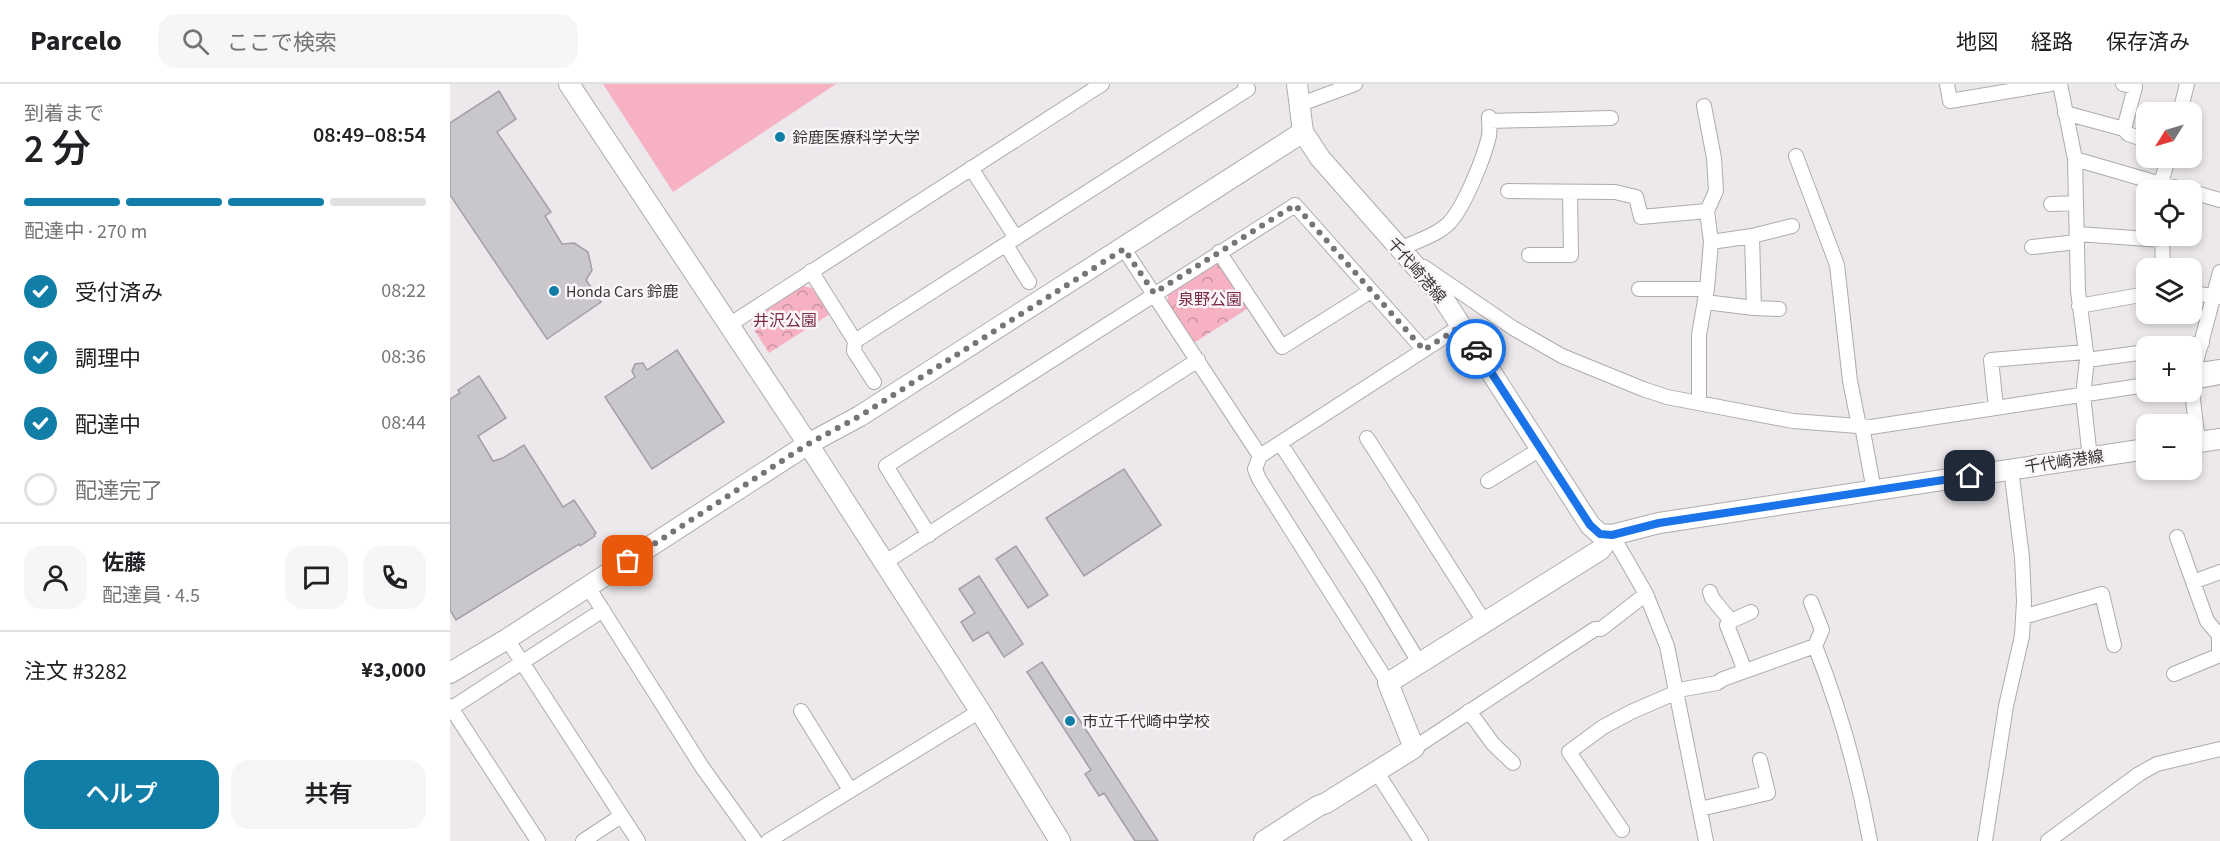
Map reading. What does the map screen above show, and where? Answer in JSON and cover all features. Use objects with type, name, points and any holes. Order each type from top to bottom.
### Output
[{"type":"street","points":[[569,84],[808,444],[980,711],[1060,841]]},
{"type":"street","points":[[729,324],[1102,84]]},
{"type":"street","points":[[855,341],[1248,89],[1245,84]]},
{"type":"street","name":"千代崎港線","points":[[1297,84],[1303,132],[1320,158],[1441,295],[1590,525],[1600,534],[1612,535],[1659,523],[2136,451]]},
{"type":"street","points":[[1301,104],[1355,84]]},
{"type":"street","points":[[1947,84],[1950,100],[2026,86],[2051,84]]},
{"type":"street","points":[[2060,84],[2075,159],[2079,306],[2086,356],[2083,395],[2090,458]]},
{"type":"street","points":[[2123,84],[2135,87],[2124,129]]},
{"type":"street","points":[[2182,102],[2187,84]]},
{"type":"street","points":[[1699,403],[1699,335],[1706,295],[1711,242],[1707,211],[1716,191],[1714,158],[1704,106]]},
{"type":"street","points":[[2065,113],[2124,129],[2128,134],[2136,137]]},
{"type":"street","points":[[1611,118],[1489,119],[1490,135],[1479,168],[1450,222],[1402,252],[1514,328],[1562,356],[1643,389],[1699,403],[1793,421],[1871,426],[2136,387]]},
{"type":"street","points":[[450,673],[507,639],[808,444],[860,416],[1124,249],[1303,132]]},
{"type":"street","points":[[1796,156],[1837,265],[1850,381],[1874,490]]},
{"type":"street","points":[[2075,159],[2140,180]]},
{"type":"street","points":[[971,168],[1011,242],[1029,282]]},
{"type":"street","points":[[1508,191],[1615,192],[1636,198],[1641,217],[1707,211]]},
{"type":"street","points":[[1529,255],[1571,255],[1570,192]]},
{"type":"street","points":[[2202,195],[2220,200]]},
{"type":"street","points":[[2051,204],[2076,203]]},
{"type":"street","points":[[929,535],[886,466],[1295,205],[1424,350]]},
{"type":"street","points":[[1711,242],[1752,236],[1792,226]]},
{"type":"street","points":[[1752,236],[1754,308]]},
{"type":"street","points":[[2032,247],[2077,238],[2136,238]]},
{"type":"street","points":[[1124,249],[1260,456]]},
{"type":"street","points":[[1219,252],[1282,347],[1371,291]]},
{"type":"street","points":[[811,271],[855,341],[854,351],[874,382]]},
{"type":"street","points":[[2202,343],[2216,296],[2220,272]]},
{"type":"street","points":[[1639,289],[1706,295],[1754,308],[1779,309]]},
{"type":"street","points":[[2079,306],[2136,296]]},
{"type":"street","points":[[1414,748],[1388,683],[1258,479],[1255,469],[1260,456],[1461,326]]},
{"type":"street","points":[[1996,406],[1990,360],[2136,353]]},
{"type":"street","points":[[884,563],[1198,360]]},
{"type":"street","points":[[2202,373],[2220,367]]},
{"type":"street","points":[[2202,377],[2220,377]]},
{"type":"street","points":[[1367,438],[1485,623]]},
{"type":"street","points":[[2202,441],[2220,439]]},
{"type":"street","points":[[1280,443],[1370,581],[1420,664]]},
{"type":"street","points":[[1488,481],[1542,448]]},
{"type":"street","points":[[1985,841],[2004,717],[2014,676],[2023,617],[2022,557],[2011,469]]},
{"type":"street","points":[[1388,683],[1600,549],[1612,535],[1646,594],[1667,646],[1706,841]]},
{"type":"street","points":[[2174,674],[2220,655],[2219,635],[2207,621],[2177,537]]},
{"type":"street","points":[[2193,582],[2220,572]]},
{"type":"street","points":[[588,587],[702,767],[756,841]]},
{"type":"street","points":[[1710,592],[1712,598],[1731,621]]},
{"type":"street","points":[[1264,841],[1414,748],[1595,629],[1601,629],[1646,594]]},
{"type":"street","points":[[2023,617],[2102,594],[2114,645]]},
{"type":"street","points":[[1811,602],[1822,630],[1815,646],[1844,726],[1870,841]]},
{"type":"street","points":[[538,841],[450,708],[603,610]]},
{"type":"street","points":[[1745,671],[1727,625],[1751,612]]},
{"type":"street","points":[[507,639],[638,841]]},
{"type":"street","points":[[1622,830],[1569,752],[1603,727],[1630,712],[1684,689],[1717,683],[1815,646]]},
{"type":"street","points":[[801,711],[850,790]]},
{"type":"street","points":[[768,841],[980,711]]},
{"type":"street","points":[[1469,711],[1493,744],[1513,763]]},
{"type":"street","points":[[2048,841],[2139,774],[2157,764],[2220,749]]},
{"type":"street","points":[[1700,809],[1768,793],[1760,760]]},
{"type":"street","points":[[1376,771],[1421,841]]},
{"type":"street","points":[[583,841],[621,816]]},
{"type":"green space","points":[[603,84],[836,84],[673,192]]},
{"type":"green space","name":"泉野公園","points":[[1212,263],[1221,264],[1250,307],[1194,343],[1167,302],[1169,292]]},
{"type":"green space","name":"井沢公園","points":[[803,286],[812,288],[830,314],[769,353],[751,325],[752,317]]},
{"type":"building","points":[[499,91],[516,119],[497,132],[551,212],[545,216],[562,244],[574,243],[588,252],[592,270],[586,280],[601,302],[547,339],[450,195],[450,123]]},
{"type":"building","points":[[677,350],[724,422],[652,469],[605,397],[635,377],[632,371],[635,364],[643,363],[647,370]]},
{"type":"building","points":[[479,376],[506,418],[478,436],[493,461],[503,458],[524,445],[563,507],[574,500],[596,533],[580,546],[579,544],[456,620],[450,610],[450,399],[460,393],[458,390]]},
{"type":"building","points":[[1124,469],[1161,525],[1084,576],[1046,518]]},
{"type":"building","points":[[1016,546],[1048,595],[1028,608],[996,559]]},
{"type":"building","points":[[979,576],[1023,644],[1004,657],[988,632],[973,641],[961,622],[975,613],[959,589]]},
{"type":"building","name":"市立千代崎中学校","points":[[1042,662],[1158,841],[1135,841],[1104,793],[1099,796],[1085,774],[1091,770],[1027,672]]},
{"type":"way so far","points":[[628,561],[808,444],[860,416],[1124,249],[1154,293],[1295,205],[1424,350],[1461,326],[1476,349]]},
{"type":"place","name":"鈴鹿医療科学大学","points":[[780,137]]},
{"type":"place","name":"Honda Cars 鈴鹿","points":[[554,291]]},
{"type":"place","name":"市立千代崎中学校","points":[[1070,721]]},
{"type":"route","points":[[1476,349],[1590,525],[1600,534],[1612,535],[1659,523],[1970,476]]}]
